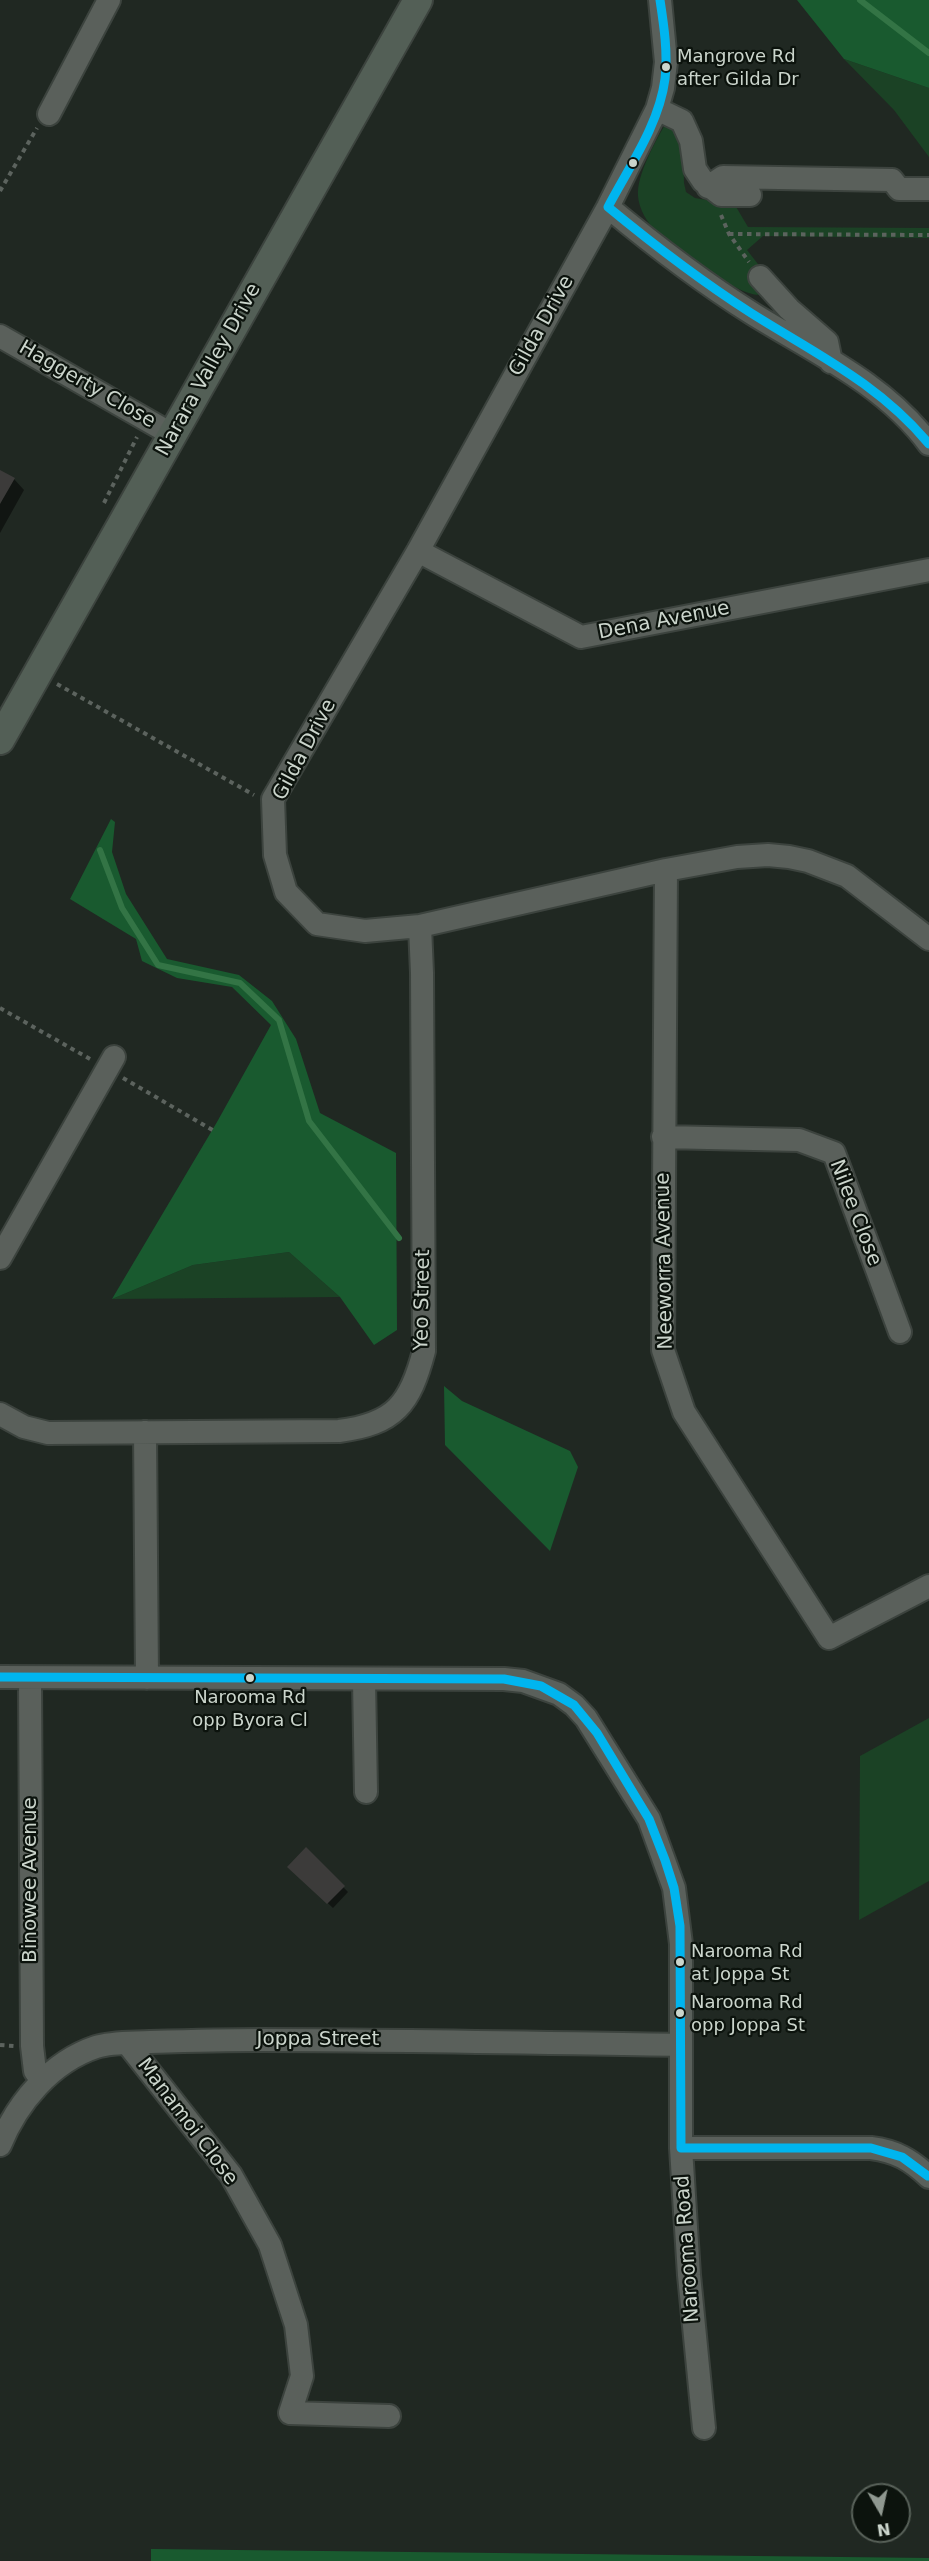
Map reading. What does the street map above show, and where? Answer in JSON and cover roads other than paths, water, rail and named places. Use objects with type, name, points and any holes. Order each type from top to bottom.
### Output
[{"type":"main road","name":"Narara Valley Drive","points":[[0,740],[418,0]]},
{"type":"street","points":[[49,114],[109,0]]},
{"type":"street","name":"Gilda Drive","points":[[660,0],[666,62],[663,88],[657,109],[608,207],[418,551],[273,799],[275,855],[285,892],[317,924],[365,931],[420,926],[666,870],[737,857],[768,855],[808,861],[856,883],[929,939]]},
{"type":"street","points":[[657,109],[682,121],[691,141],[695,170],[708,187],[721,195],[750,195]]},
{"type":"street","points":[[708,187],[723,177],[892,180],[899,189],[929,189]]},
{"type":"street","points":[[608,207],[668,257],[751,312],[869,385],[920,432],[929,444]]},
{"type":"street","points":[[760,278],[789,309],[827,342],[831,362]]},
{"type":"street","name":"Haggerty Close","points":[[0,336],[173,435]]},
{"type":"street","name":"Dena Avenue","points":[[418,551],[581,637],[929,570]]},
{"type":"street","name":"Neeworra Avenue","points":[[666,870],[663,1350],[684,1412],[829,1638],[929,1586]]},
{"type":"street","name":"Yeo Street","points":[[0,1414],[24,1427],[48,1433],[339,1431],[380,1423],[391,1415],[411,1390],[418,1376],[424,1351],[423,973],[420,926]]},
{"type":"street","points":[[0,1258],[111,1063]]},
{"type":"street","name":"Nilee Close","points":[[663,1137],[799,1140],[834,1153],[900,1332]]},
{"type":"street","points":[[145,1432],[147,1678]]},
{"type":"street","name":"Narooma Road","points":[[0,1677],[504,1679],[523,1681],[559,1694],[574,1705],[586,1718],[649,1819],[674,1888],[681,1944],[681,2148],[689,2276],[704,2428]]},
{"type":"street","name":"Binowee Avenue","points":[[30,1678],[32,2052],[35,2071],[42,2081]]},
{"type":"street","points":[[364,1680],[366,1792]]},
{"type":"street","name":"Joppa Street","points":[[0,2145],[9,2122],[42,2081],[62,2063],[96,2047],[127,2043],[303,2040],[681,2045]]},
{"type":"street","name":"Manamoi Close","points":[[127,2043],[231,2175],[270,2245],[296,2325],[302,2376],[290,2413],[389,2416]]},
{"type":"street","points":[[681,2148],[871,2148],[888,2150],[904,2156],[929,2176]]},
{"type":"waterway","points":[[860,0],[929,53]]},
{"type":"waterway","points":[[100,850],[122,908],[158,965],[240,983],[279,1020],[309,1121],[399,1238]]},
{"type":"place","name":"Mangrove Rd after Gilda Dr","points":[[666,67]]},
{"type":"place","name":"Narooma Rd opp Byora Cl","points":[[250,1678]]},
{"type":"place","name":"Narooma Rd at Joppa St","points":[[680,1962]]},
{"type":"place","name":"Narooma Rd opp Joppa St","points":[[680,2013]]}]
